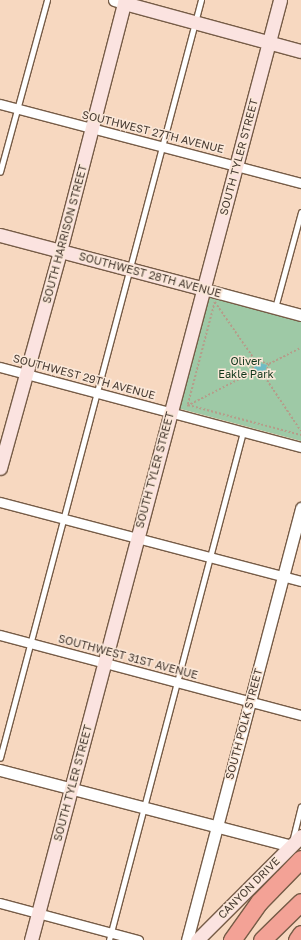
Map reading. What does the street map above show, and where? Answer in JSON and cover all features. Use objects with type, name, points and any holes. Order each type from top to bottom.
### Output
[{"type":"highway","points":[[232,940],[296,852]]},
{"type":"highway","points":[[236,940],[301,876]]},
{"type":"highway","points":[[262,940],[301,902]]},
{"type":"highway","points":[[297,940],[301,934]]},
{"type":"main road","name":"SOUTH TYLER STREET","points":[[31,940],[280,0]]},
{"type":"main road","points":[[121,1],[301,51]]},
{"type":"main road","name":"SOUTH HARRISON STREET","points":[[0,468],[93,129],[121,1]]},
{"type":"main road","name":"SOUTHWEST 28TH AVENUE","points":[[0,235],[204,289]]},
{"type":"main road","name":"CANYON DRIVE","points":[[197,940],[296,852],[301,836]]},
{"type":"street","name":"SOUTHWEST 27TH AVENUE","points":[[0,104],[301,183]]},
{"type":"street","name":"SOUTHWEST 28TH AVENUE","points":[[204,289],[301,315]]},
{"type":"street","name":"SOUTHWEST 29TH AVENUE","points":[[0,367],[301,447]]},
{"type":"street","points":[[0,502],[301,581]]},
{"type":"street","name":"SOUTH POLK STREET","points":[[187,940],[301,508]]},
{"type":"street","name":"SOUTHWEST 31ST AVENUE","points":[[0,635],[301,715]]},
{"type":"street","points":[[0,770],[216,826],[296,852]]},
{"type":"street","points":[[0,903],[110,936],[138,940]]},
{"type":"lane","points":[[0,172],[47,0]]},
{"type":"lane","points":[[0,758],[201,0]]},
{"type":"lane","points":[[275,308],[301,212]]},
{"type":"lane","points":[[110,936],[243,432]]},
{"type":"lane","points":[[296,852],[301,808]]},
{"type":"path","points":[[188,405],[215,302],[255,360],[268,364],[301,348]]},
{"type":"path","points":[[251,373],[255,360]]},
{"type":"path","points":[[265,376],[268,364]]},
{"type":"path","points":[[188,405],[251,373],[265,376],[301,431]]},
{"type":"path","points":[[188,405],[301,435]]},
{"type":"green space","name":"Oliver Eakle Park","points":[[208,294],[301,319],[301,441],[177,408]]},
{"type":"water","points":[[256,362],[267,365],[264,375],[253,372]]}]
